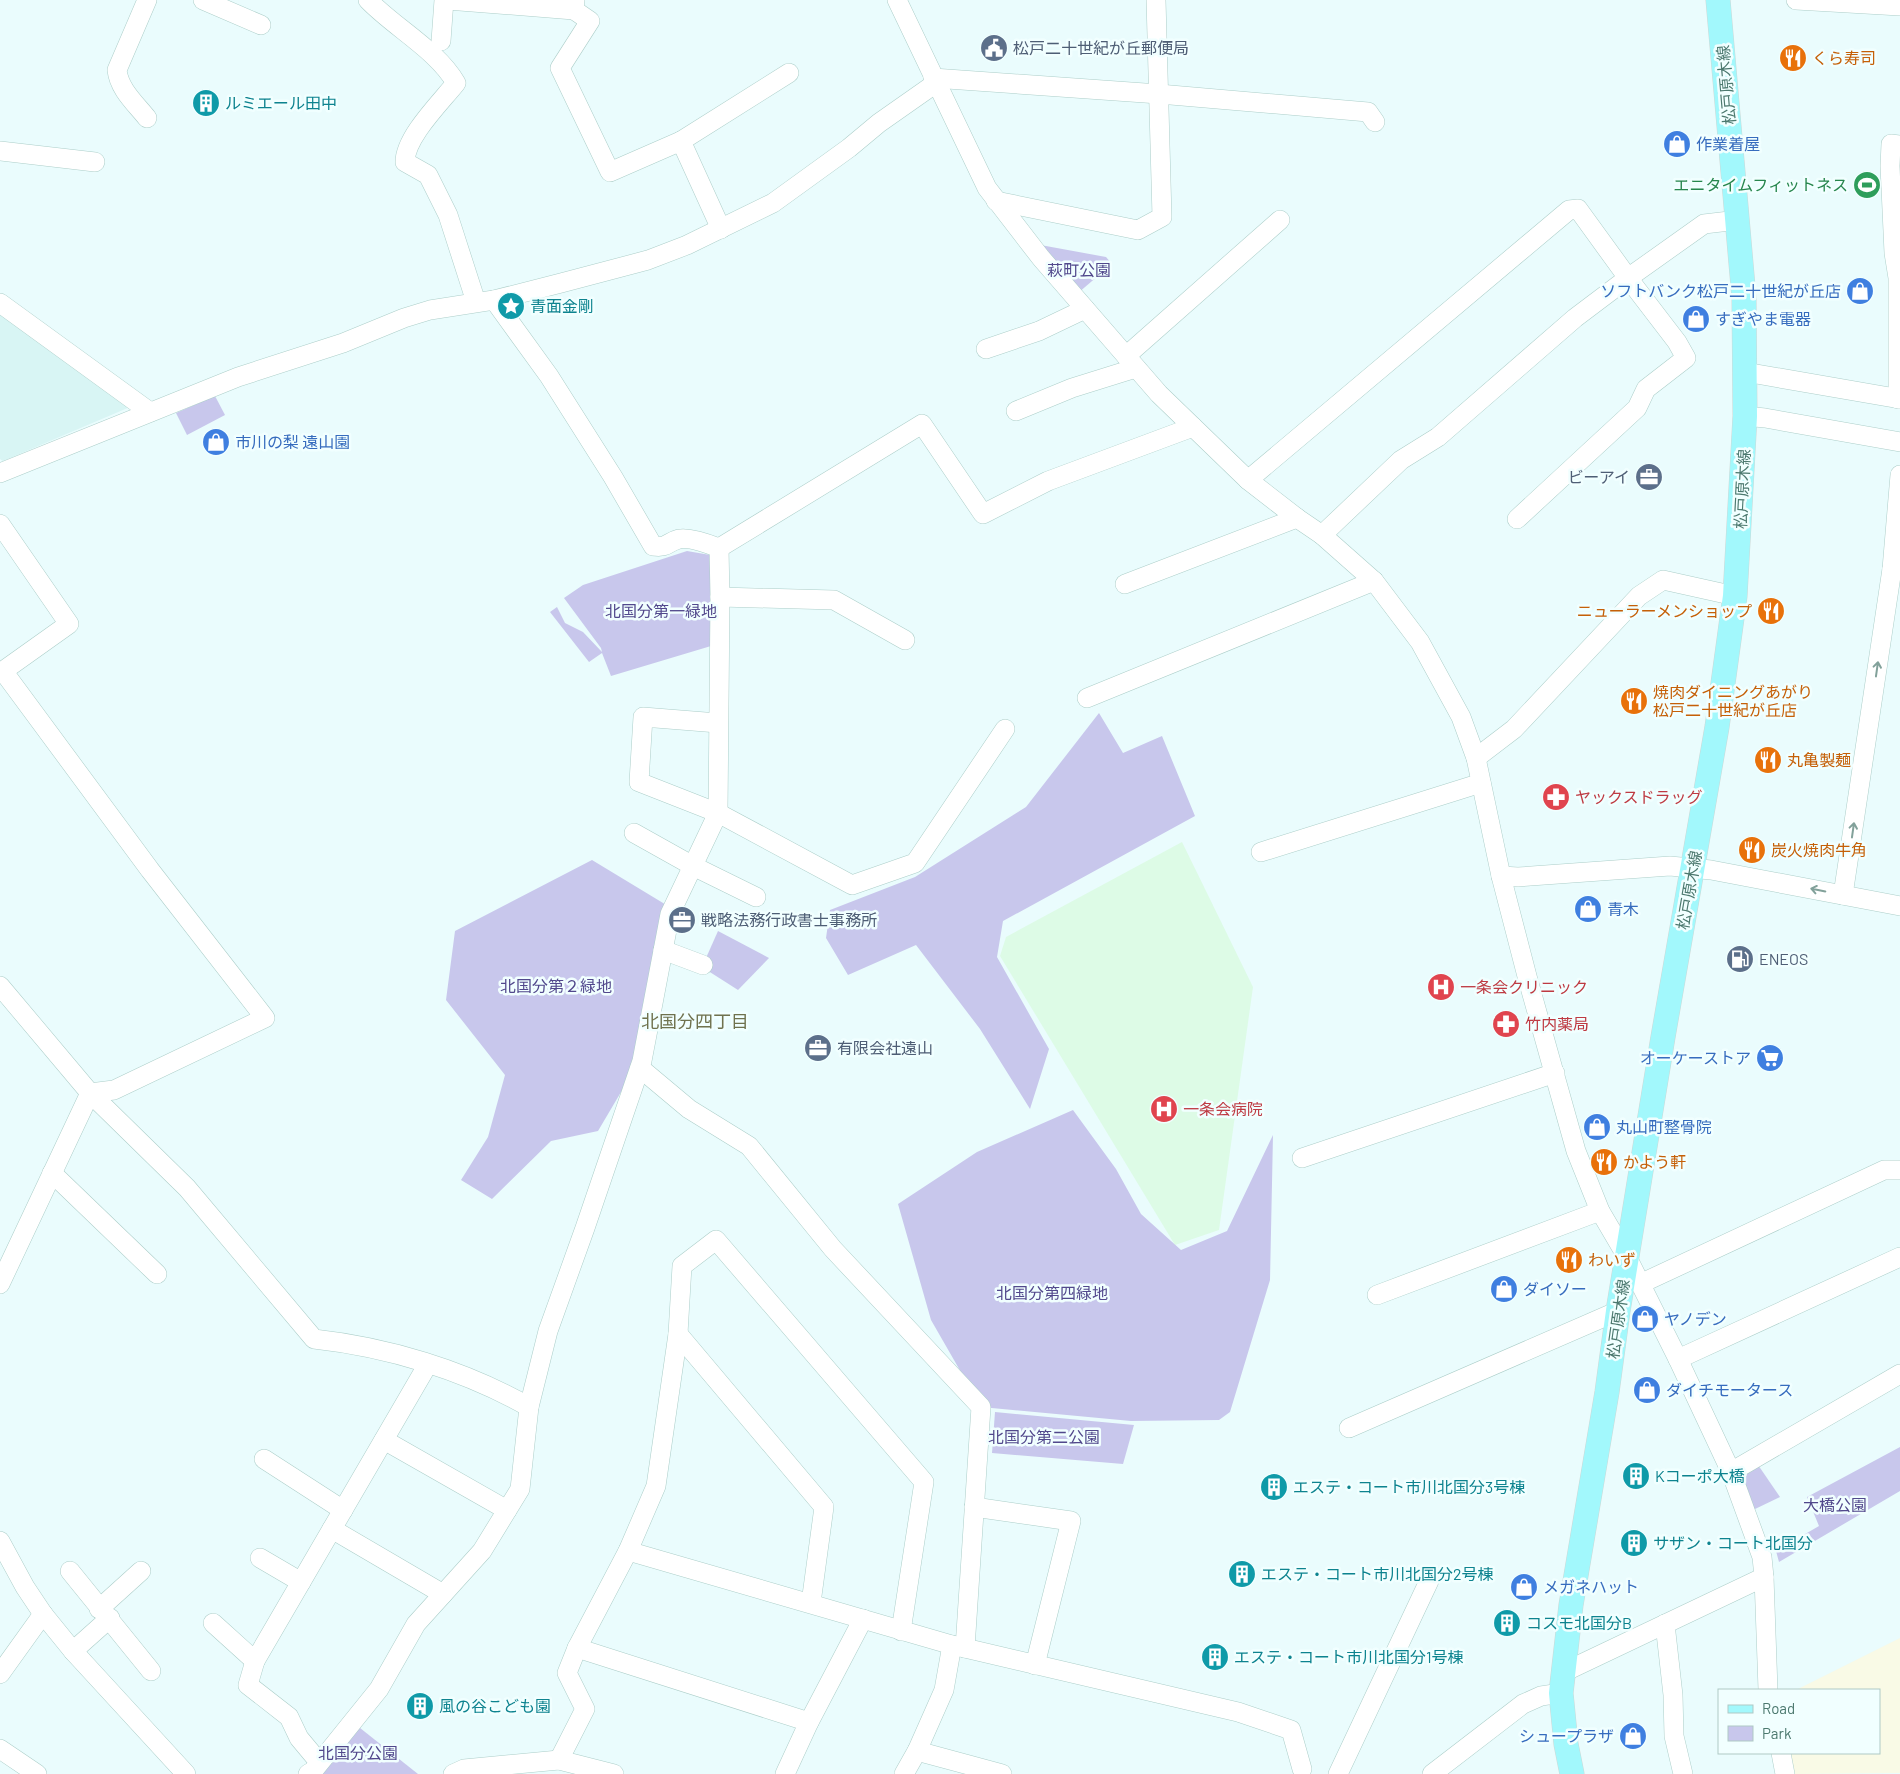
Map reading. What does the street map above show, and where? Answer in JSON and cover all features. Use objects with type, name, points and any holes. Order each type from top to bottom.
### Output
[{"type":"main road","name":"松戸原木線","points":[[1572,1774],[1566,1744],[1562,1683],[1571,1605],[1607,1392],[1618,1311],[1661,1047],[1717,728],[1735,596],[1745,416],[1744,298],[1718,0]]},
{"type":"street","points":[[147,118],[124,90],[118,80],[117,70],[148,0]]},
{"type":"street","points":[[203,0],[261,25]]},
{"type":"street","points":[[368,0],[384,7],[449,71],[456,83],[417,131],[405,154],[405,162],[428,175],[448,214],[485,301],[549,376],[613,477],[653,546],[664,547],[680,539],[706,542],[719,548]]},
{"type":"street","points":[[441,41],[446,0],[574,5],[590,22],[560,68],[610,172],[681,141],[789,72]]},
{"type":"street","points":[[897,0],[987,188],[996,201],[1041,258],[1159,394],[1248,480],[1322,535],[1374,581],[1420,642],[1461,717],[1476,758],[1501,876],[1576,1151],[1600,1212],[1627,1257],[1731,1472],[1762,1557],[1768,1689]]},
{"type":"street","points":[[996,201],[1138,230],[1162,217],[1156,0]]},
{"type":"street","points":[[1796,0],[1900,6]]},
{"type":"street","points":[[1,471],[238,377],[343,343],[404,318],[430,310],[485,301],[648,260],[687,245],[773,203],[849,148],[934,80],[1159,94],[1368,112],[1376,122]]},
{"type":"street","points":[[681,141],[721,229]]},
{"type":"street","points":[[1745,372],[1899,399],[1899,278],[1894,253],[1890,166],[1891,144],[1900,145]]},
{"type":"street","points":[[0,151],[95,162]]},
{"type":"street","points":[[1248,480],[1569,210],[1578,210],[1677,342],[1686,358],[1646,389],[1636,408],[1517,519]]},
{"type":"street","points":[[1016,411],[1131,362],[1280,220]]},
{"type":"street","points":[[1322,535],[1401,460],[1438,437],[1575,318],[1704,224],[1738,220]]},
{"type":"street","points":[[0,303],[150,412]]},
{"type":"street","points":[[986,349],[1039,331],[1085,309]]},
{"type":"street","points":[[1745,416],[1900,442]]},
{"type":"street","points":[[719,548],[922,424],[983,514],[1048,481],[1193,427]]},
{"type":"street","points":[[1843,895],[1896,570],[1900,475]]},
{"type":"street","points":[[1125,584],[1297,518]]},
{"type":"street","points":[[0,524],[69,624],[3,671],[150,870],[265,1018],[114,1090],[90,1093]]},
{"type":"street","points":[[428,1364],[255,1661],[248,1685],[289,1717],[314,1768],[378,1689],[416,1624],[482,1551],[520,1489],[529,1407],[548,1331],[640,1068],[670,914],[718,814],[719,548]]},
{"type":"street","points":[[1476,758],[1514,729],[1639,596],[1663,580],[1735,596]]},
{"type":"street","points":[[1087,698],[1374,581]]},
{"type":"street","points":[[720,597],[834,600],[905,640]]},
{"type":"street","points":[[718,723],[643,717],[639,782],[718,814],[852,885],[915,864],[1005,729]]},
{"type":"street","points":[[1261,852],[1481,783]]},
{"type":"street","points":[[634,833],[693,866],[756,897]]},
{"type":"street","points":[[1501,876],[1518,877],[1670,866],[1711,870],[1900,906]]},
{"type":"street","points":[[663,950],[703,965]]},
{"type":"street","points":[[0,986],[90,1093],[187,1188],[314,1338],[350,1342],[428,1364],[504,1393],[529,1407]]},
{"type":"street","points":[[640,1068],[689,1109],[748,1146],[834,1249],[981,1407],[974,1507],[958,1646],[944,1690],[918,1751],[904,1774]]},
{"type":"street","points":[[1302,1158],[1555,1073]]},
{"type":"street","points":[[0,1284],[90,1093]]},
{"type":"street","points":[[1640,1284],[1884,1170],[1900,1170]]},
{"type":"street","points":[[52,1172],[158,1274]]},
{"type":"street","points":[[1377,1296],[1600,1212]]},
{"type":"street","points":[[559,1760],[585,1710],[567,1673],[577,1648],[628,1551],[656,1486],[678,1334],[682,1266],[716,1240],[924,1482],[901,1630]]},
{"type":"street","points":[[1678,1359],[1900,1257]]},
{"type":"street","points":[[1349,1428],[1618,1311]]},
{"type":"street","points":[[678,1334],[824,1508],[811,1603]]},
{"type":"street","points":[[1731,1472],[1900,1374]]},
{"type":"street","points":[[384,1440],[507,1510]]},
{"type":"street","points":[[264,1459],[343,1510]]},
{"type":"street","points":[[974,1507],[1071,1521],[1035,1664]]},
{"type":"street","points":[[332,1529],[443,1594]]},
{"type":"street","points":[[0,1541],[25,1587],[43,1614],[73,1650],[186,1774]]},
{"type":"street","points":[[628,1551],[958,1646],[1238,1712],[1291,1730],[1304,1772]]},
{"type":"street","points":[[260,1558],[301,1582]]},
{"type":"street","points":[[0,1571],[25,1587]]},
{"type":"street","points":[[70,1571],[151,1671]]},
{"type":"street","points":[[73,1650],[141,1571]]},
{"type":"street","points":[[1432,1774],[1523,1704],[1541,1696],[1665,1624],[1764,1577]]},
{"type":"street","points":[[1338,1774],[1429,1581]]},
{"type":"street","points":[[0,1674],[43,1614]]},
{"type":"street","points":[[784,1774],[809,1722],[864,1619]]},
{"type":"street","points":[[213,1623],[255,1661]]},
{"type":"street","points":[[1665,1624],[1673,1695],[1674,1736],[1684,1774]]},
{"type":"street","points":[[577,1648],[809,1722]]},
{"type":"street","points":[[0,1749],[36,1774]]},
{"type":"street","points":[[918,1751],[1002,1774]]},
{"type":"street","points":[[1780,1754],[1785,1774]]},
{"type":"street","points":[[453,1774],[464,1769],[559,1760],[609,1773]]},
{"type":"shaded area","points":[[0,314],[130,407],[3,461],[0,459]]},
{"type":"shaded area","name":"一条会病院","points":[[1182,842],[1253,987],[1219,1230],[1175,1245],[1000,956],[1006,937]]},
{"type":"shaded area","points":[[1900,1638],[1900,1773],[1794,1774],[1789,1754],[1880,1754],[1880,1689],[1798,1689]]},
{"type":"green space","name":"萩町公園","points":[[1035,244],[1106,257],[1112,264],[1078,293]]},
{"type":"green space","points":[[215,396],[225,415],[187,435],[176,413]]},
{"type":"green space","name":"北国分第一緑地","points":[[687,551],[710,555],[711,646],[611,676],[602,653],[589,662],[550,612],[557,607],[565,623],[583,632],[602,652],[564,598],[583,585]]},
{"type":"green space","points":[[1099,713],[1123,753],[1162,736],[1195,816],[1003,921],[997,957],[1049,1049],[1030,1109],[980,1029],[916,945],[848,975],[826,938],[830,910],[915,877],[1026,807]]},
{"type":"green space","name":"北国分第２緑地","points":[[592,860],[668,906],[634,1070],[598,1131],[551,1141],[492,1199],[461,1180],[488,1137],[505,1075],[446,1000],[455,931]]},
{"type":"green space","points":[[718,931],[769,958],[738,990],[702,967]]},
{"type":"green space","name":"北国分第四緑地","points":[[1073,1110],[1116,1169],[1141,1214],[1181,1250],[1227,1231],[1273,1135],[1270,1280],[1230,1412],[1219,1420],[1131,1421],[981,1407],[931,1320],[898,1204],[977,1152]]},
{"type":"green space","name":"北国分第二公園","points":[[995,1412],[1134,1425],[1123,1464],[992,1453]]},
{"type":"green space","name":"大橋公園","points":[[1900,1447],[1900,1491],[1779,1562],[1776,1551],[1819,1526],[1807,1497]]},
{"type":"green space","points":[[1756,1462],[1780,1497],[1753,1510],[1740,1488],[1746,1468]]},
{"type":"green space","name":"北国分公園","points":[[355,1724],[418,1774],[318,1774]]},
{"type":"place","name":"松戸二十世紀が丘郵便局","points":[[994,48]]},
{"type":"place","name":"くら寿司","points":[[1793,58]]},
{"type":"place","name":"ルミエール田中","points":[[206,103]]},
{"type":"place","name":"作業着屋","points":[[1677,144]]},
{"type":"place","name":"エニタイムフィットネス","points":[[1867,185]]},
{"type":"place","name":"ソフトバンク松戸二十世紀が丘店","points":[[1860,291]]},
{"type":"place","name":"青面金剛","points":[[511,306]]},
{"type":"place","name":"すぎやま電器","points":[[1696,319]]},
{"type":"place","name":"市川の梨 遠山園","points":[[216,442]]},
{"type":"place","name":"ビーアイ","points":[[1649,477]]},
{"type":"place","name":"ニューラーメンショップ","points":[[1771,611]]},
{"type":"place","name":"焼肉ダイニングあがり 松戸二十世紀が丘店","points":[[1634,701]]},
{"type":"place","name":"丸亀製麺","points":[[1768,760]]},
{"type":"place","name":"ヤックスドラッグ","points":[[1556,797]]},
{"type":"place","name":"炭火焼肉牛角","points":[[1752,850]]},
{"type":"place","name":"青木","points":[[1588,909]]},
{"type":"place","name":"戦略法務行政書士事務所","points":[[682,920]]},
{"type":"place","name":"ENEOS","points":[[1740,959]]},
{"type":"place","name":"一条会クリニック","points":[[1441,987]]},
{"type":"place","name":"竹内薬局","points":[[1506,1024]]},
{"type":"place","name":"有限会社遠山","points":[[818,1048]]},
{"type":"place","name":"オーケーストア","points":[[1770,1058]]},
{"type":"place","name":"一条会病院","points":[[1164,1109]]},
{"type":"place","name":"丸山町整骨院","points":[[1597,1127]]},
{"type":"place","name":"かよう軒","points":[[1604,1162]]},
{"type":"place","name":"わいず","points":[[1569,1260]]},
{"type":"place","name":"ダイソー","points":[[1504,1289]]},
{"type":"place","name":"ヤノデン","points":[[1645,1319]]},
{"type":"place","name":"ダイチモータース","points":[[1647,1390]]},
{"type":"place","name":"Kコーポ大橋","points":[[1636,1476]]},
{"type":"place","name":"エステ・コート市川北国分3号棟","points":[[1274,1487]]},
{"type":"place","name":"サザン・コート北国分","points":[[1634,1543]]},
{"type":"place","name":"エステ・コート市川北国分2号棟","points":[[1242,1574]]},
{"type":"place","name":"メガネハット","points":[[1524,1587]]},
{"type":"place","name":"コスモ北国分B","points":[[1507,1623]]},
{"type":"place","name":"エステ・コート市川北国分1号棟","points":[[1215,1657]]},
{"type":"place","name":"風の谷こども園","points":[[420,1706]]},
{"type":"place","name":"シュープラザ","points":[[1633,1736]]},
{"type":"district","name":"北国分四丁目","points":[[695,1022]]}]
